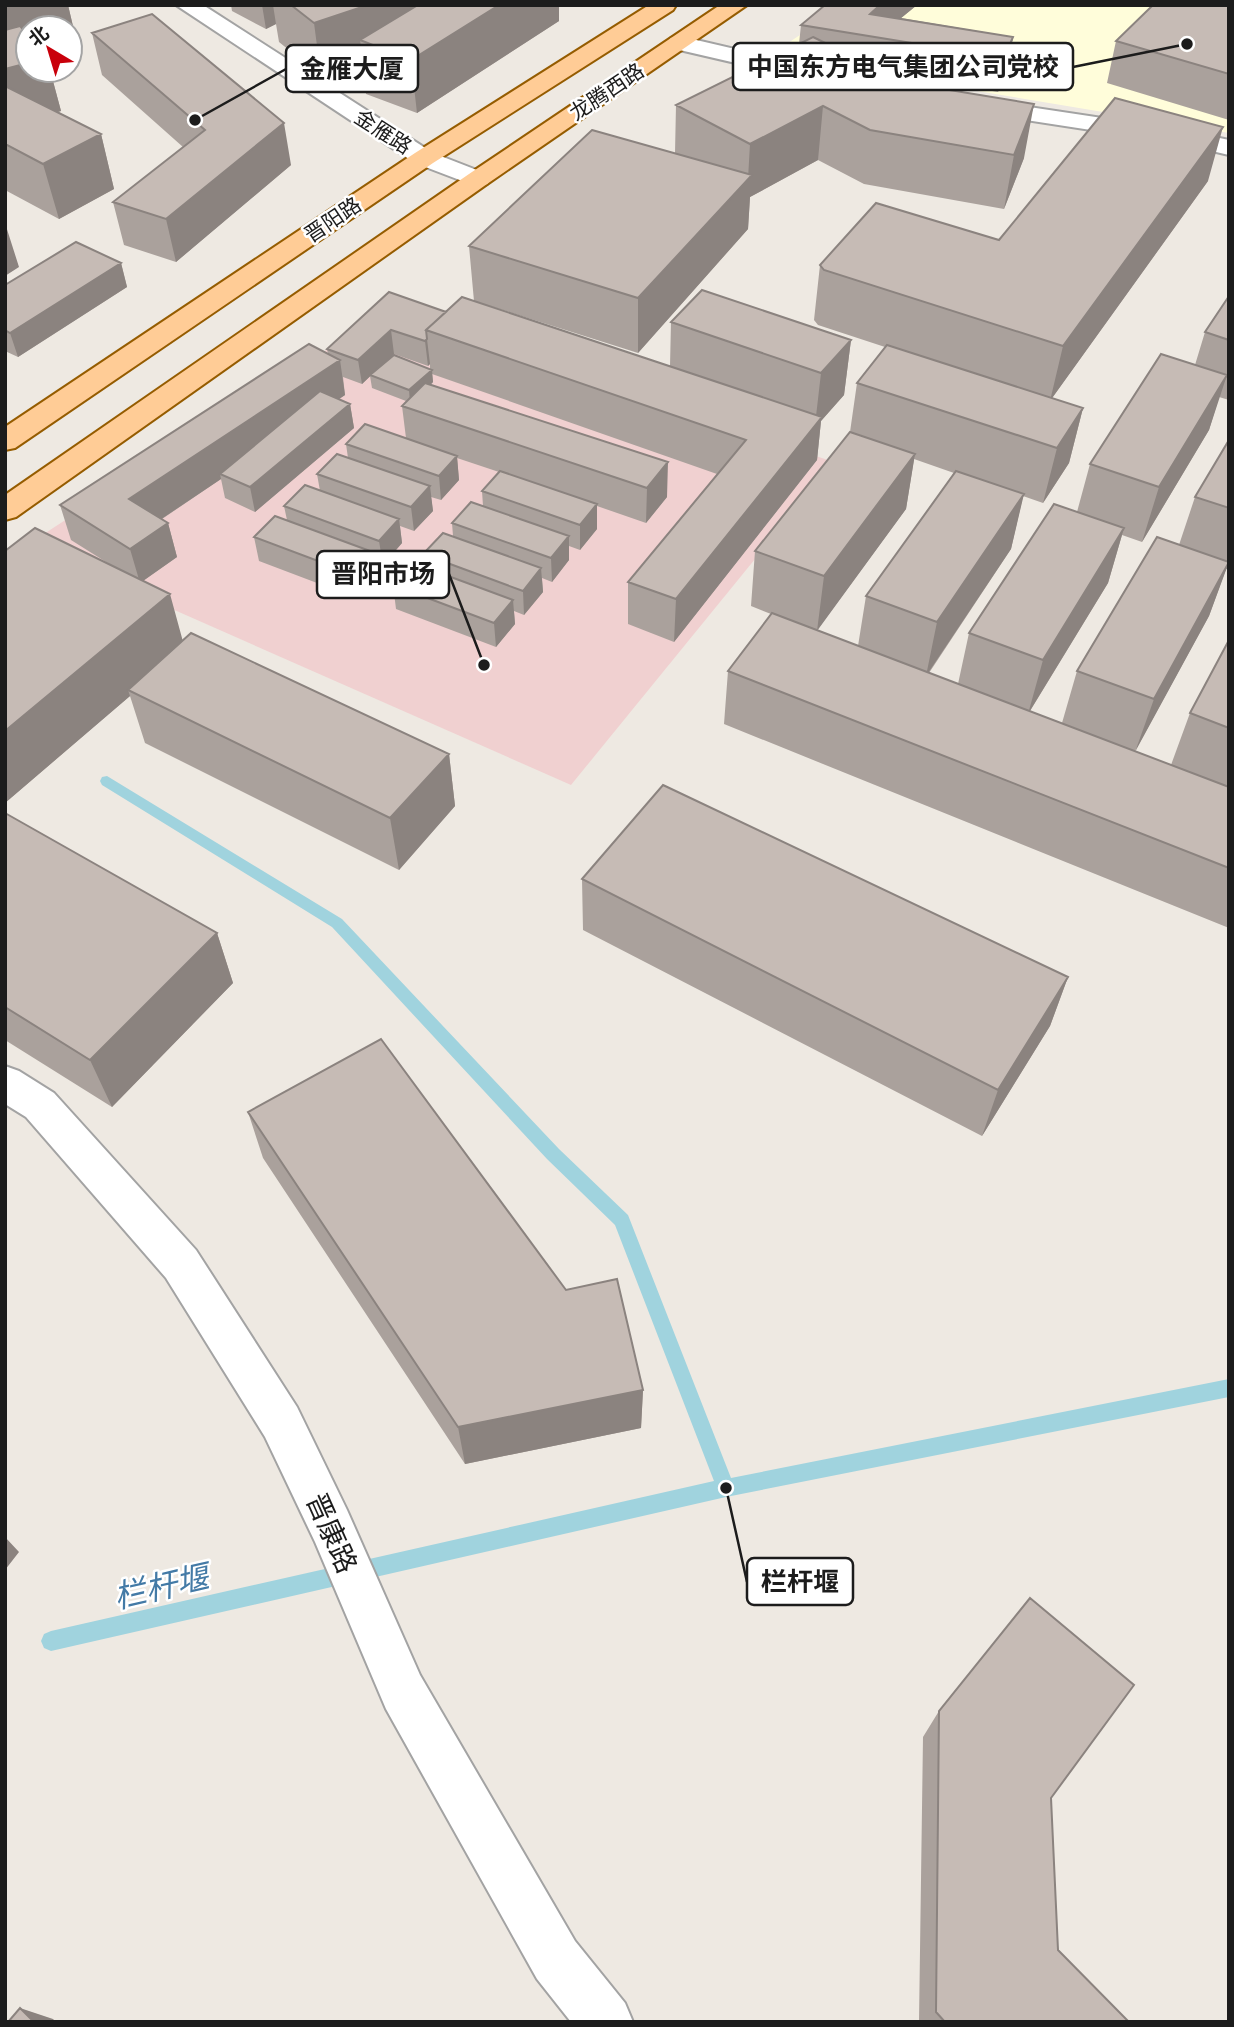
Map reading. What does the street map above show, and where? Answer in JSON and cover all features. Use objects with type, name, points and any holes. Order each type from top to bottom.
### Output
[{"type":"main road","name":"晋阳路","points":[[5,441],[424,158],[665,5]]},
{"type":"main road","name":"龙腾西路","points":[[478,180],[736,5]]},
{"type":"main road","points":[[5,510],[478,180]]},
{"type":"street","name":"金雁路","points":[[187,5],[424,158],[478,180]]},
{"type":"street","points":[[678,43],[834,79]]},
{"type":"street","points":[[966,105],[1182,137],[1229,148]]},
{"type":"street","name":"晋康路","points":[[5,1083],[40,1105],[181,1264],[281,1422],[331,1526],[402,1692],[556,1959],[606,2022]]},
{"type":"shaded area","points":[[845,5],[1229,5],[1229,133],[773,57],[779,49]]},
{"type":"shaded area","points":[[383,313],[834,462],[571,785],[27,545]]},
{"type":"building","points":[[291,5],[368,5],[314,23]]},
{"type":"building","points":[[418,5],[499,5],[411,60],[360,40]]},
{"type":"building","points":[[825,5],[880,5],[870,14],[1013,37],[1004,58],[801,25]]},
{"type":"building","points":[[1153,5],[1229,5],[1229,74],[1116,41]]},
{"type":"building","points":[[152,14],[284,123],[166,219],[113,202],[205,130],[92,33]]},
{"type":"building","points":[[14,28],[14,67],[5,69],[5,30]]},
{"type":"building","points":[[813,37],[907,83],[1034,104],[1014,155],[870,130],[823,106],[750,144],[676,105]]},
{"type":"building","points":[[5,86],[101,134],[43,164],[5,144]]},
{"type":"building","points":[[1115,98],[1223,127],[1063,346],[824,270],[820,265],[876,203],[999,240]]},
{"type":"building","points":[[592,130],[752,175],[638,298],[469,246]]},
{"type":"building","points":[[76,242],[121,263],[10,333],[5,330],[5,285]]},
{"type":"building","points":[[702,290],[851,340],[821,373],[671,322]]},
{"type":"building","points":[[389,292],[446,312],[426,330],[425,341],[391,330],[358,360],[327,349]]},
{"type":"building","points":[[1229,296],[1229,340],[1205,332]]},
{"type":"building","points":[[462,297],[822,417],[676,599],[628,582],[746,440],[426,330]]},
{"type":"building","points":[[309,344],[340,360],[129,499],[168,523],[130,549],[60,505]]},
{"type":"building","points":[[887,345],[1083,408],[1057,448],[857,383]]},
{"type":"building","points":[[1161,354],[1227,375],[1159,487],[1090,464]]},
{"type":"building","points":[[394,355],[432,370],[409,390],[370,375]]},
{"type":"building","points":[[425,383],[668,462],[647,488],[402,406]]},
{"type":"building","points":[[320,391],[350,404],[250,487],[220,474]]},
{"type":"building","points":[[365,424],[457,456],[439,476],[346,444]]},
{"type":"building","points":[[850,432],[915,454],[824,576],[755,551]]},
{"type":"building","points":[[1229,440],[1229,508],[1195,497]]},
{"type":"building","points":[[337,454],[430,486],[411,507],[317,474]]},
{"type":"building","points":[[500,471],[597,504],[580,525],[482,491]]},
{"type":"building","points":[[956,471],[1024,494],[937,622],[866,596]]},
{"type":"building","points":[[305,485],[399,519],[379,541],[284,506]]},
{"type":"building","points":[[471,502],[569,536],[551,558],[452,523]]},
{"type":"building","points":[[1054,504],[1124,528],[1043,660],[969,633]]},
{"type":"building","points":[[275,516],[370,551],[350,573],[254,537]]},
{"type":"building","points":[[35,528],[170,594],[5,731],[5,551]]},
{"type":"building","points":[[443,533],[541,568],[523,591],[423,554]]},
{"type":"building","points":[[1157,537],[1229,562],[1154,699],[1077,671]]},
{"type":"building","points":[[413,563],[513,600],[494,623],[393,585]]},
{"type":"building","points":[[772,613],[1229,787],[1229,868],[728,671]]},
{"type":"building","points":[[191,633],[449,754],[390,818],[128,690]]},
{"type":"building","points":[[1229,640],[1229,728],[1190,713]]},
{"type":"building","points":[[663,785],[1068,977],[998,1090],[582,879]]},
{"type":"building","points":[[5,813],[217,933],[90,1060],[5,1007]]},
{"type":"building","points":[[381,1039],[566,1290],[617,1279],[643,1390],[458,1427],[248,1112]]},
{"type":"building","points":[[1030,1598],[1134,1685],[1051,1798],[1058,1950],[1129,2022],[945,2022],[936,2012],[939,1711]]},
{"type":"building","points":[[20,2008],[34,2022],[8,2022]]},
{"type":"waterway","points":[[107,781],[337,923],[553,1154],[622,1220],[726,1488]]},
{"type":"waterway","name":"栏杆堰","points":[[726,1488],[1229,1388]]},
{"type":"waterway","name":"栏杆堰","points":[[51,1641],[726,1488]]},
{"type":"place","name":"中国东方电气集团公司党校","points":[[1187,44]]},
{"type":"place","name":"金雁大厦","points":[[195,120]]},
{"type":"place","name":"晋阳市场","points":[[484,665]]},
{"type":"place","name":"栏杆堰","points":[[726,1488]]}]
